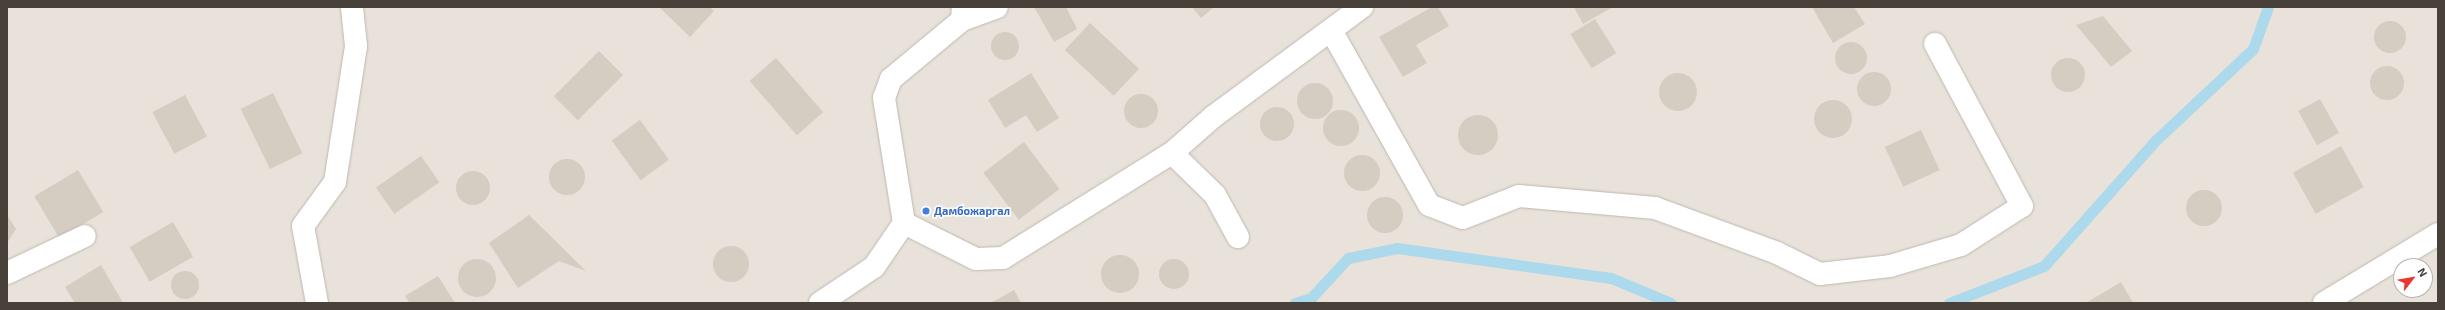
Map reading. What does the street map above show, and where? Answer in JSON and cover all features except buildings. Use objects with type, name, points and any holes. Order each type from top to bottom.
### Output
[{"type":"street","points":[[317,303],[303,226],[335,182],[356,46],[352,7]]},
{"type":"street","points":[[820,303],[874,267],[904,223],[884,98],[891,79],[963,13],[997,7]]},
{"type":"street","points":[[904,223],[976,259],[1003,258],[1172,153],[1214,116],[1332,32],[1362,7]]},
{"type":"street","points":[[1332,32],[1429,205],[1463,218],[1519,196],[1654,208],[1777,253],[1820,274],[1890,266],[1961,245],[2022,206],[1936,44]]},
{"type":"street","points":[[1172,153],[1215,195],[1238,237]]},
{"type":"street","points":[[2324,303],[2438,234]]},
{"type":"street","points":[[7,273],[85,236]]},
{"type":"shaded area","points":[[7,7],[2438,7],[2438,303],[7,303]]},
{"type":"waterway","points":[[1949,303],[2044,266],[2155,141],[2253,49],[2268,7]]},
{"type":"waterway","points":[[1295,303],[1311,298],[1348,258],[1397,248],[1611,278],[1671,303]]},
{"type":"place","name":"Дамбожаргал","points":[[926,211]]}]
